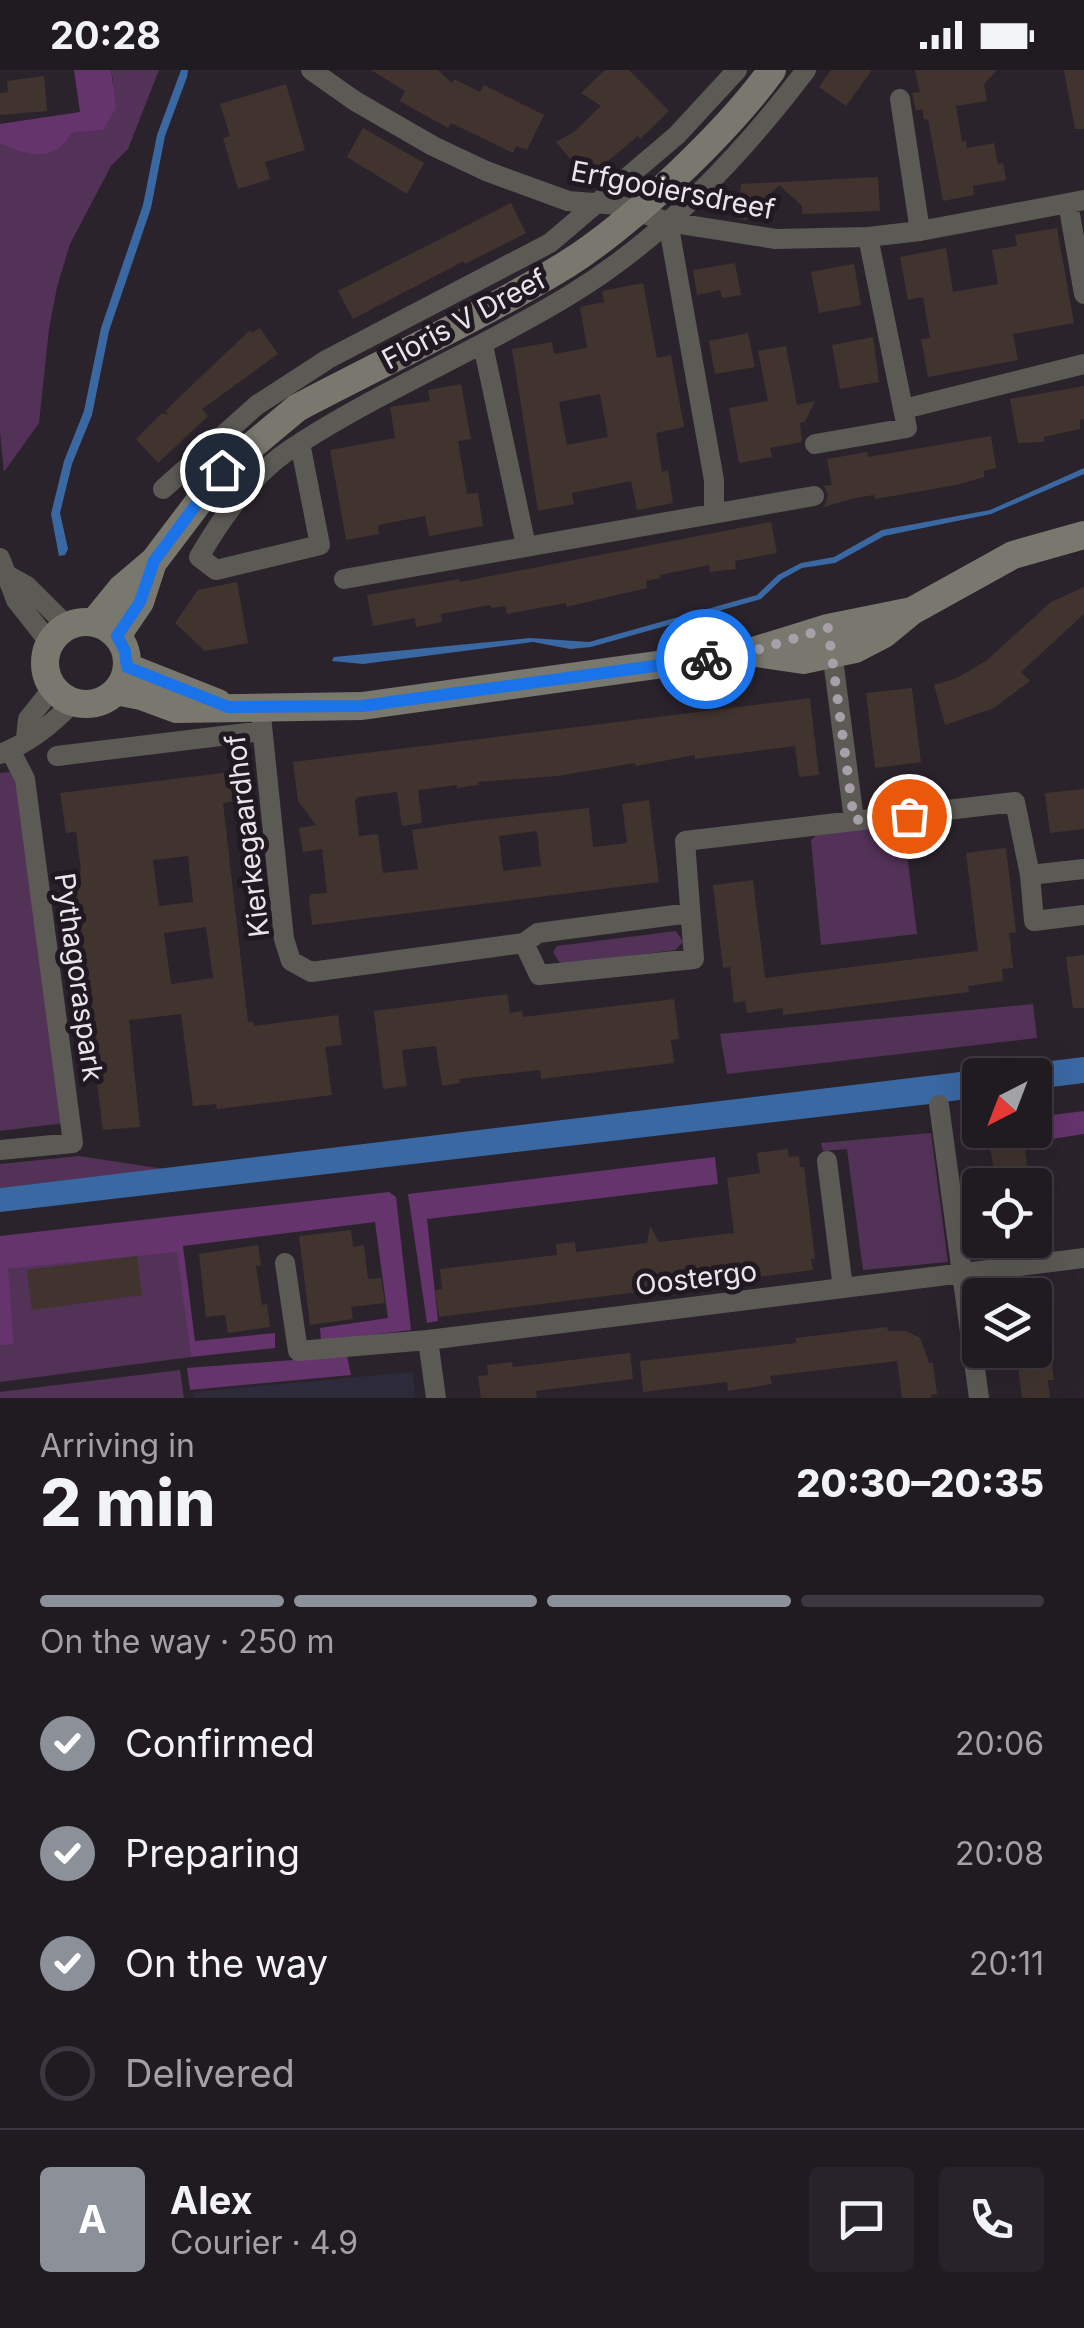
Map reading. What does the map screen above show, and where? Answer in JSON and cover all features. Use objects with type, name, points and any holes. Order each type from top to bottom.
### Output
[{"type":"street","name":"Erfgooiersdreef","points":[[311,70],[337,78],[432,146],[486,171],[568,201],[598,203],[668,222],[776,239],[868,237],[1076,201]]},
{"type":"street","name":"Floris V Dreef","points":[[163,488],[257,405],[328,360],[550,242],[677,136],[737,70]]},
{"type":"street","points":[[737,70],[767,78]]},
{"type":"street","name":"Floris V Dreef","points":[[300,443],[320,545],[216,570],[200,557],[239,497],[281,454],[350,412],[483,345],[572,294],[668,222],[746,142],[806,70]]},
{"type":"street","name":"Floris V Dreef","points":[[82,632],[140,602],[154,561],[222,470],[297,408],[569,263],[636,211],[699,152],[767,78]]},
{"type":"street","points":[[900,99],[920,231]]},
{"type":"street","points":[[1076,201],[1084,294]]},
{"type":"street","points":[[668,222],[714,480],[714,512]]},
{"type":"street","points":[[815,444],[907,428],[868,237]]},
{"type":"street","points":[[483,345],[526,546]]},
{"type":"street","points":[[904,409],[1084,364]]},
{"type":"street","points":[[344,579],[814,496]]},
{"type":"street","points":[[58,756],[261,719],[830,642],[912,611],[1013,555],[1084,535]]},
{"type":"street","points":[[3,568],[82,632],[125,651],[121,679],[96,703],[63,694],[45,666],[82,632]]},
{"type":"street","points":[[830,642],[854,820]]},
{"type":"street","points":[[121,679],[261,719]]},
{"type":"street","points":[[12,748],[28,719],[63,694]]},
{"type":"street","name":"Kierkegaardhof","points":[[261,719],[284,938],[292,960],[310,972],[524,943],[538,932],[690,913]]},
{"type":"street","name":"Pythagoraspark","points":[[0,1150],[73,1143],[25,778],[12,748]]},
{"type":"street","points":[[524,943],[539,975],[694,960],[685,841],[1016,802],[1034,921],[1084,914]]},
{"type":"street","points":[[1030,875],[1084,869]]},
{"type":"street","points":[[939,1105],[979,1398]]},
{"type":"street","points":[[827,1161],[843,1288]]},
{"type":"street","name":"Oostergo","points":[[285,1263],[298,1351],[428,1340],[1084,1258]]},
{"type":"street","points":[[428,1340],[436,1398]]},
{"type":"shaded area","points":[[74,70],[111,70],[116,108],[103,130],[72,133],[49,153],[30,154],[0,144],[0,124],[80,112]]},
{"type":"shaded area","points":[[111,70],[159,70],[128,149],[111,166],[70,244],[49,329],[39,423],[4,472],[0,432],[0,144],[39,154],[57,148],[72,133],[102,130],[113,80]]},
{"type":"shaded area","points":[[17,771],[64,1123],[0,1131],[0,773]]},
{"type":"shaded area","points":[[890,825],[905,838],[917,934],[821,945],[811,840],[817,834]]},
{"type":"shaded area","points":[[676,931],[683,942],[675,950],[569,964],[559,962],[553,952],[557,946]]},
{"type":"shaded area","points":[[1033,1004],[1037,1038],[727,1074],[720,1034]]},
{"type":"shaded area","points":[[1084,1111],[1084,1134],[1052,1139],[1052,1115]]},
{"type":"shaded area","points":[[931,1133],[948,1262],[863,1270],[847,1149],[823,1151],[821,1143]]},
{"type":"shaded area","points":[[79,1156],[164,1169],[0,1188],[0,1164]]},
{"type":"shaded area","points":[[715,1157],[718,1184],[427,1219],[438,1321],[427,1323],[408,1194]]},
{"type":"shaded area","points":[[389,1192],[396,1197],[411,1330],[321,1341],[320,1328],[388,1318],[375,1222],[183,1246],[195,1341],[275,1333],[275,1348],[191,1357],[177,1252],[8,1269],[14,1344],[0,1346],[0,1236]]},
{"type":"shaded area","points":[[178,1251],[191,1357],[0,1382],[0,1346],[14,1344],[7,1269]]},
{"type":"shaded area","points":[[347,1356],[351,1375],[190,1390],[187,1368]]},
{"type":"shaded area","points":[[180,1370],[184,1398],[0,1398],[0,1392]]},
{"type":"shaded area","points":[[413,1372],[415,1398],[194,1398],[193,1392]]},
{"type":"water","points":[[181,70],[188,70],[187,77],[165,136],[151,208],[109,331],[92,415],[72,464],[60,513],[68,549],[59,556],[51,514],[64,461],[84,411],[101,328],[143,205],[157,135]]},
{"type":"water","points":[[1084,468],[1084,474],[991,514],[884,536],[835,563],[802,568],[782,579],[761,599],[591,647],[570,649],[533,642],[363,664],[332,661],[334,657],[530,638],[589,642],[757,595],[778,575],[801,563],[834,557],[882,530],[990,510]]},
{"type":"water","points":[[1084,1057],[1084,1083],[1052,1087],[1052,1061]]},
{"type":"water","points":[[962,1072],[962,1100],[938,1103],[0,1212],[0,1188]]},
{"type":"building","points":[[371,70],[438,70],[452,83],[454,79],[480,92],[484,85],[544,115],[527,150],[516,146],[513,153],[451,123],[448,128],[400,101],[405,91]]},
{"type":"building","points":[[605,70],[629,70],[669,111],[640,139],[638,136],[587,179],[556,142],[574,132],[601,106],[581,93]]},
{"type":"building","points":[[831,70],[872,70],[846,106],[819,87]]},
{"type":"building","points":[[915,70],[997,70],[984,84],[987,101],[956,106],[962,142],[966,141],[967,148],[994,143],[1006,180],[973,186],[974,195],[943,201],[928,119],[924,120],[922,109],[916,111],[912,93],[920,92]]},
{"type":"building","points":[[1064,70],[1084,70],[1084,129],[1075,129]]},
{"type":"building","points":[[44,76],[47,111],[0,115],[0,93],[8,92],[7,81]]},
{"type":"building","points":[[286,84],[305,150],[265,162],[270,179],[238,189],[223,138],[230,136],[220,104]]},
{"type":"building","points":[[363,128],[424,163],[407,194],[347,157]]},
{"type":"building","points":[[878,177],[880,211],[802,214],[802,206],[779,185],[746,220],[737,219],[741,184]]},
{"type":"building","points":[[511,203],[526,233],[353,319],[338,291]]},
{"type":"building","points":[[1057,228],[1074,323],[1013,334],[1018,360],[928,377],[921,339],[930,338],[923,297],[908,300],[900,257],[946,248],[953,292],[998,284],[992,250],[1017,246],[1015,235]]},
{"type":"building","points":[[735,263],[741,295],[722,298],[720,290],[697,295],[693,270]]},
{"type":"building","points":[[854,264],[861,305],[819,313],[811,272]]},
{"type":"building","points":[[643,283],[657,358],[671,355],[684,427],[656,433],[662,472],[668,470],[673,503],[637,510],[631,481],[572,493],[574,504],[538,511],[512,349],[552,342],[554,354],[587,348],[580,307],[604,302],[602,291]],"holes":[[[600,394],[608,437],[567,445],[559,402]]]},
{"type":"building","points":[[260,328],[278,354],[202,409],[208,416],[158,463],[136,439],[162,413],[169,415],[165,411],[250,330],[252,333]]},
{"type":"building","points":[[748,333],[755,367],[715,374],[709,341]]},
{"type":"building","points":[[873,337],[879,382],[840,389],[832,345]]},
{"type":"building","points":[[786,346],[797,405],[815,401],[805,422],[800,423],[802,442],[770,448],[772,457],[739,463],[729,408],[768,401],[758,351]]},
{"type":"building","points":[[461,384],[471,439],[458,441],[467,494],[478,493],[483,526],[429,536],[425,516],[378,525],[379,534],[346,540],[330,450],[395,438],[390,407],[430,401],[428,390]]},
{"type":"building","points":[[1084,386],[1084,419],[1080,420],[1080,429],[1044,437],[1044,442],[1018,443],[1010,399]]},
{"type":"building","points":[[991,436],[996,468],[984,471],[984,477],[875,499],[874,495],[855,498],[824,507],[828,495],[824,486],[832,485],[827,459],[867,452],[868,457]]},
{"type":"building","points":[[771,522],[777,553],[735,561],[736,569],[710,572],[709,565],[660,575],[646,581],[647,588],[566,607],[566,603],[507,614],[505,606],[490,605],[441,614],[442,622],[416,627],[415,618],[373,626],[367,595],[459,579],[460,582]]},
{"type":"building","points":[[237,582],[248,643],[205,651],[175,623],[198,590]]},
{"type":"building","points":[[1084,587],[1084,614],[1021,672],[1030,681],[994,708],[945,725],[934,685],[957,678],[986,661],[1051,602]]},
{"type":"building","points":[[912,688],[921,762],[875,768],[866,693]]},
{"type":"building","points":[[810,698],[819,775],[799,777],[795,746],[695,759],[695,755],[557,776],[418,790],[422,823],[402,826],[397,792],[359,797],[355,800],[359,836],[378,834],[383,873],[418,869],[412,830],[472,821],[589,808],[593,847],[627,843],[622,804],[649,800],[659,882],[312,925],[309,898],[311,894],[327,893],[322,849],[303,852],[299,828],[316,825],[298,801],[293,762]],"holes":[[[537,831],[541,866],[503,871],[499,836]]]},
{"type":"building","points":[[231,772],[235,801],[223,803],[248,1022],[254,1026],[338,1015],[342,1045],[325,1047],[332,1095],[217,1109],[216,1104],[193,1106],[181,1014],[129,1020],[140,1127],[103,1130],[70,872],[81,871],[76,832],[66,833],[60,793]],"holes":[[[188,856],[193,902],[159,906],[153,860]],[[206,927],[213,978],[171,984],[164,933]]]},
{"type":"building","points":[[1084,789],[1084,829],[1050,833],[1045,793]]},
{"type":"building","points":[[1006,848],[1016,932],[1009,933],[1013,968],[1002,969],[1003,981],[968,986],[969,992],[783,1015],[783,1008],[747,1013],[745,1001],[734,1003],[730,967],[723,968],[713,885],[753,880],[765,978],[978,951],[966,853]]},
{"type":"building","points":[[1084,955],[1084,1008],[1073,1008],[1066,957]]},
{"type":"building","points":[[507,994],[510,1013],[522,1011],[523,1017],[674,999],[679,1039],[671,1040],[674,1063],[541,1079],[540,1070],[459,1079],[460,1083],[442,1086],[436,1046],[402,1050],[407,1086],[383,1089],[374,1011]]},
{"type":"building","points":[[990,1148],[1025,1148],[1027,1168],[993,1168]]},
{"type":"building","points":[[788,1149],[789,1157],[799,1156],[800,1167],[804,1167],[813,1270],[439,1317],[435,1290],[442,1289],[440,1269],[557,1255],[556,1244],[575,1242],[576,1252],[647,1243],[650,1226],[659,1242],[734,1233],[727,1178],[760,1173],[757,1153]]},
{"type":"building","points":[[351,1230],[353,1247],[364,1245],[368,1279],[381,1278],[385,1303],[351,1307],[353,1319],[310,1325],[299,1236]]},
{"type":"building","points":[[258,1245],[261,1265],[256,1266],[270,1327],[228,1333],[225,1315],[206,1317],[199,1254]]},
{"type":"building","points":[[137,1256],[142,1295],[32,1310],[27,1270]]},
{"type":"building","points":[[887,1327],[888,1331],[906,1331],[920,1338],[929,1363],[933,1363],[937,1394],[931,1398],[902,1398],[897,1361],[770,1376],[772,1384],[728,1391],[727,1382],[643,1392],[640,1361],[796,1343],[796,1338]]},
{"type":"building","points":[[630,1353],[633,1379],[536,1391],[537,1398],[481,1398],[478,1376],[488,1375],[487,1365],[512,1362],[513,1367]]},
{"type":"building","points":[[1052,1365],[1054,1380],[1048,1380],[1050,1398],[1022,1398],[1018,1368]]},
{"type":"way so far","points":[[706,659],[750,652],[828,628],[854,820],[909,816]]},
{"type":"route","points":[[222,470],[154,561],[140,602],[117,636],[125,651],[127,667],[148,678],[228,707],[362,706],[706,659]]}]
